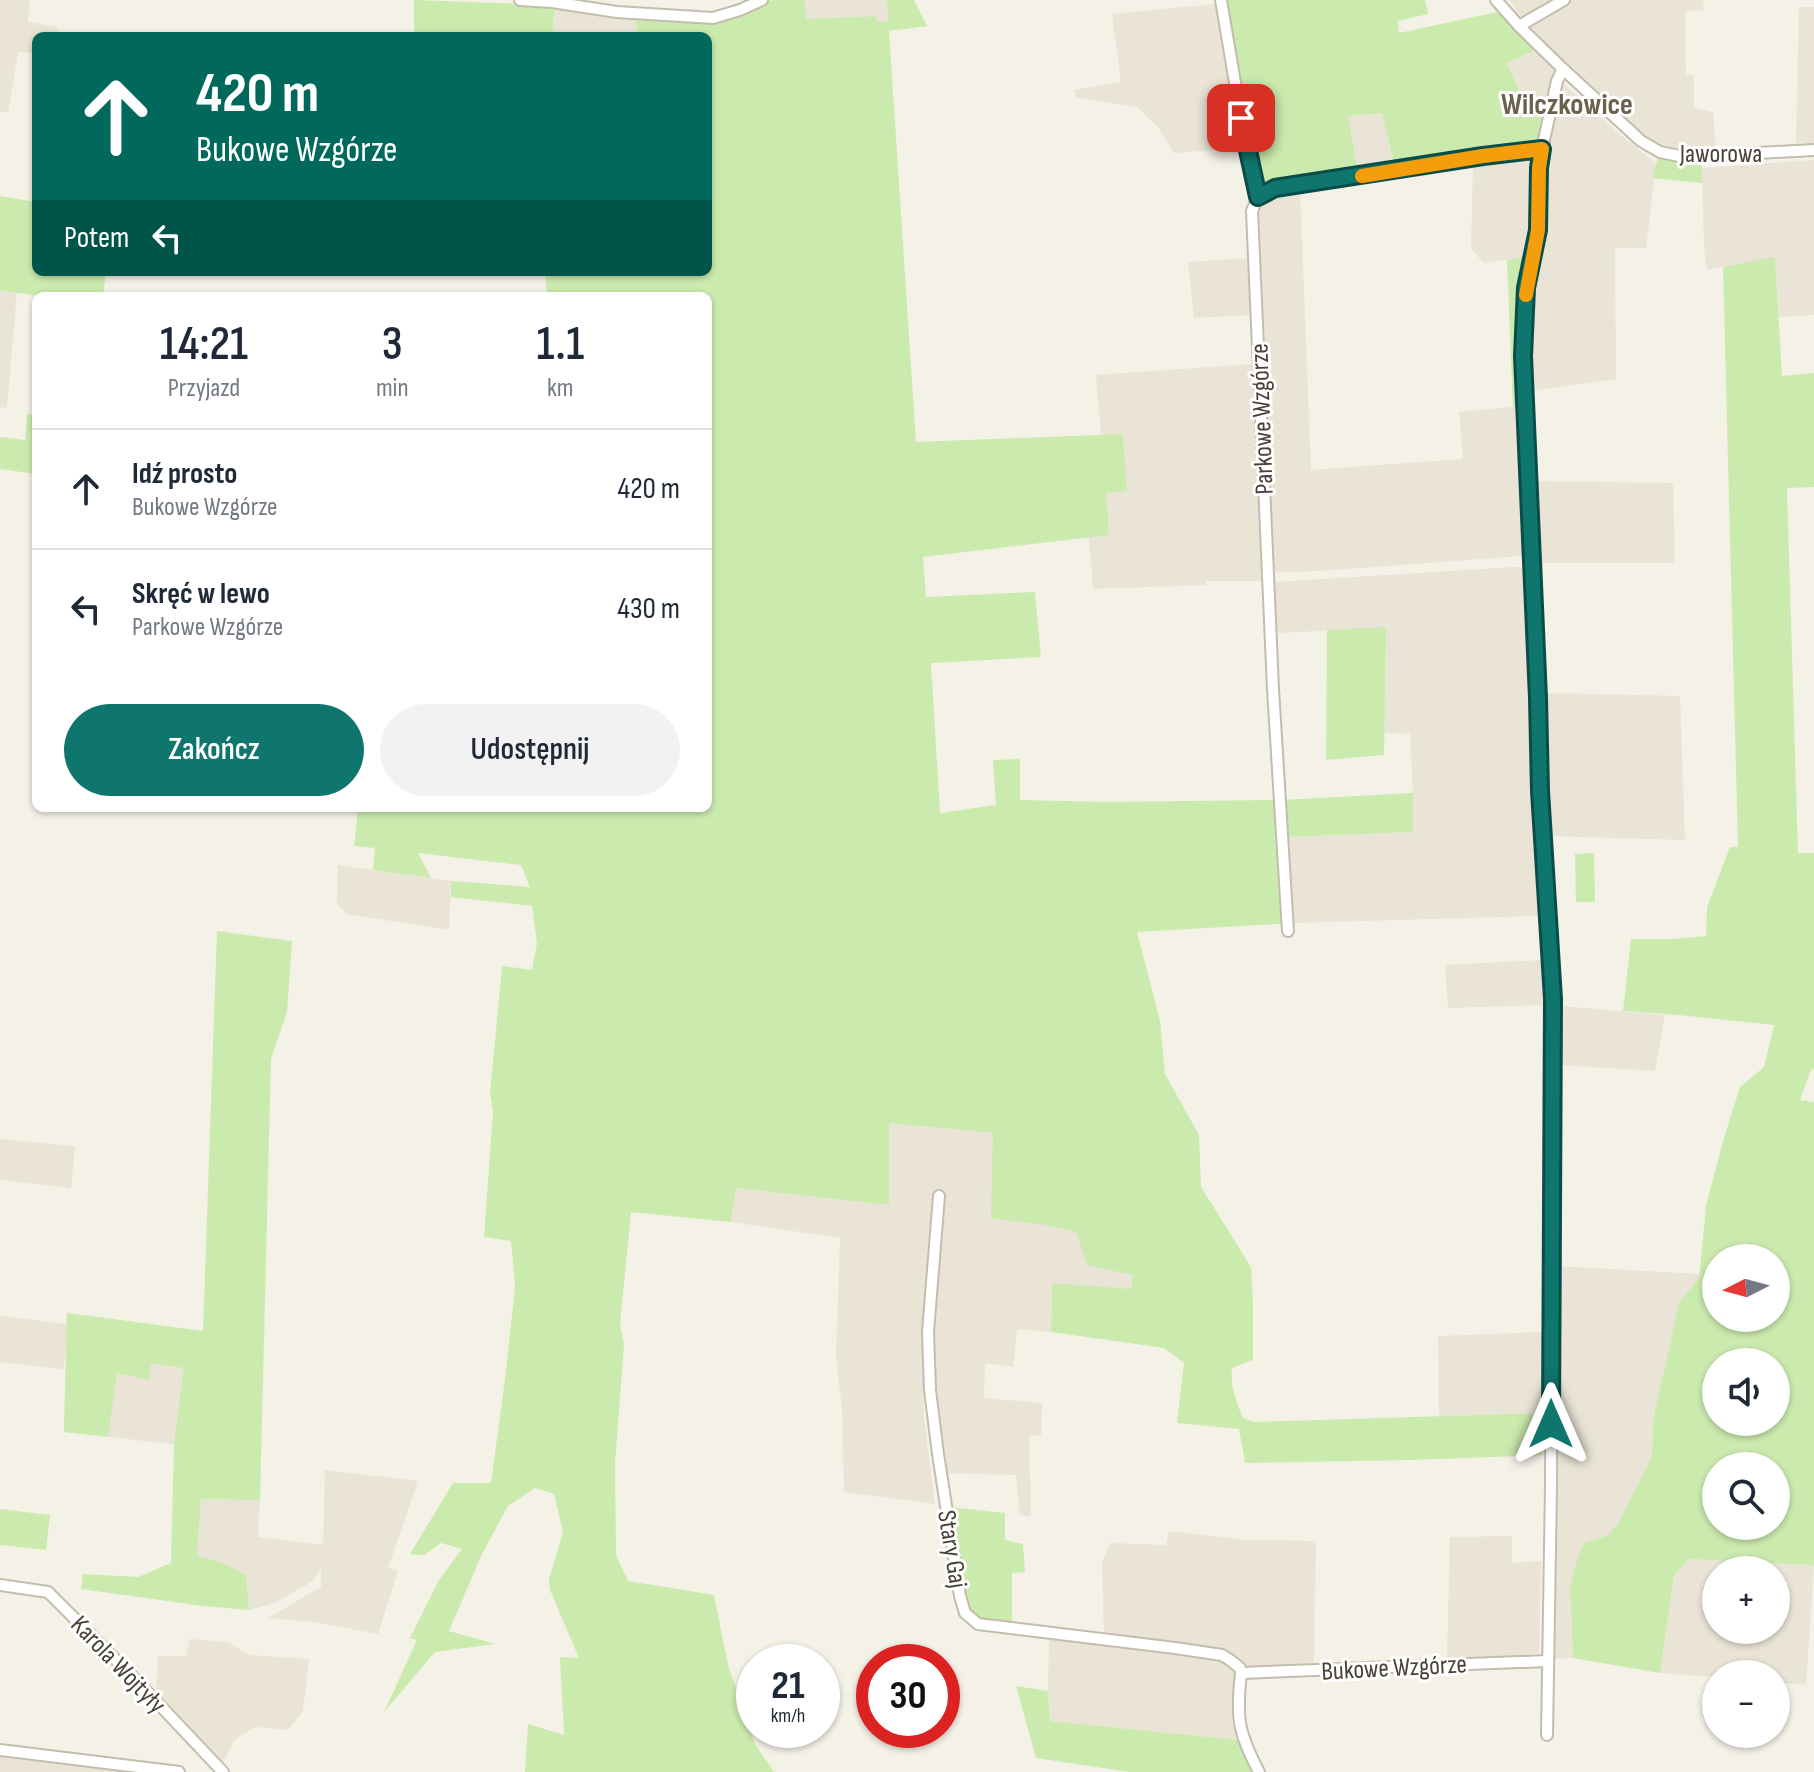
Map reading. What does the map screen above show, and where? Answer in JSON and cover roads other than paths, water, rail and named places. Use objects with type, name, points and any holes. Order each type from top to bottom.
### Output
[{"type":"street","points":[[520,0],[617,12],[713,18],[762,0]]},
{"type":"street","name":"Parkowe Wzgórze","points":[[1221,0],[1258,197],[1252,211],[1272,675],[1288,931]]},
{"type":"street","name":"Jaworowa","points":[[1496,0],[1563,69],[1641,141],[1660,152],[1684,157],[1814,150]]},
{"type":"street","points":[[1519,26],[1564,0]]},
{"type":"street","points":[[1547,1735],[1553,999],[1540,791],[1523,356],[1526,288],[1538,230],[1539,168],[1557,81],[1563,69]]},
{"type":"street","points":[[1258,197],[1275,188],[1542,149]]},
{"type":"street","name":"Stary Gaj","points":[[939,1196],[928,1332],[930,1390],[965,1613],[978,1624],[1222,1655],[1240,1668],[1241,1673]]},
{"type":"street","name":"Karola Wojtyły","points":[[0,1585],[48,1592],[223,1772]]},
{"type":"street","name":"Bukowe Wzgórze","points":[[1241,1673],[1547,1661]]},
{"type":"street","points":[[1241,1673],[1239,1728],[1259,1772]]},
{"type":"street","points":[[0,1750],[179,1772]]},
{"type":"district","name":"Wilczkowice","points":[[1567,104]]}]
